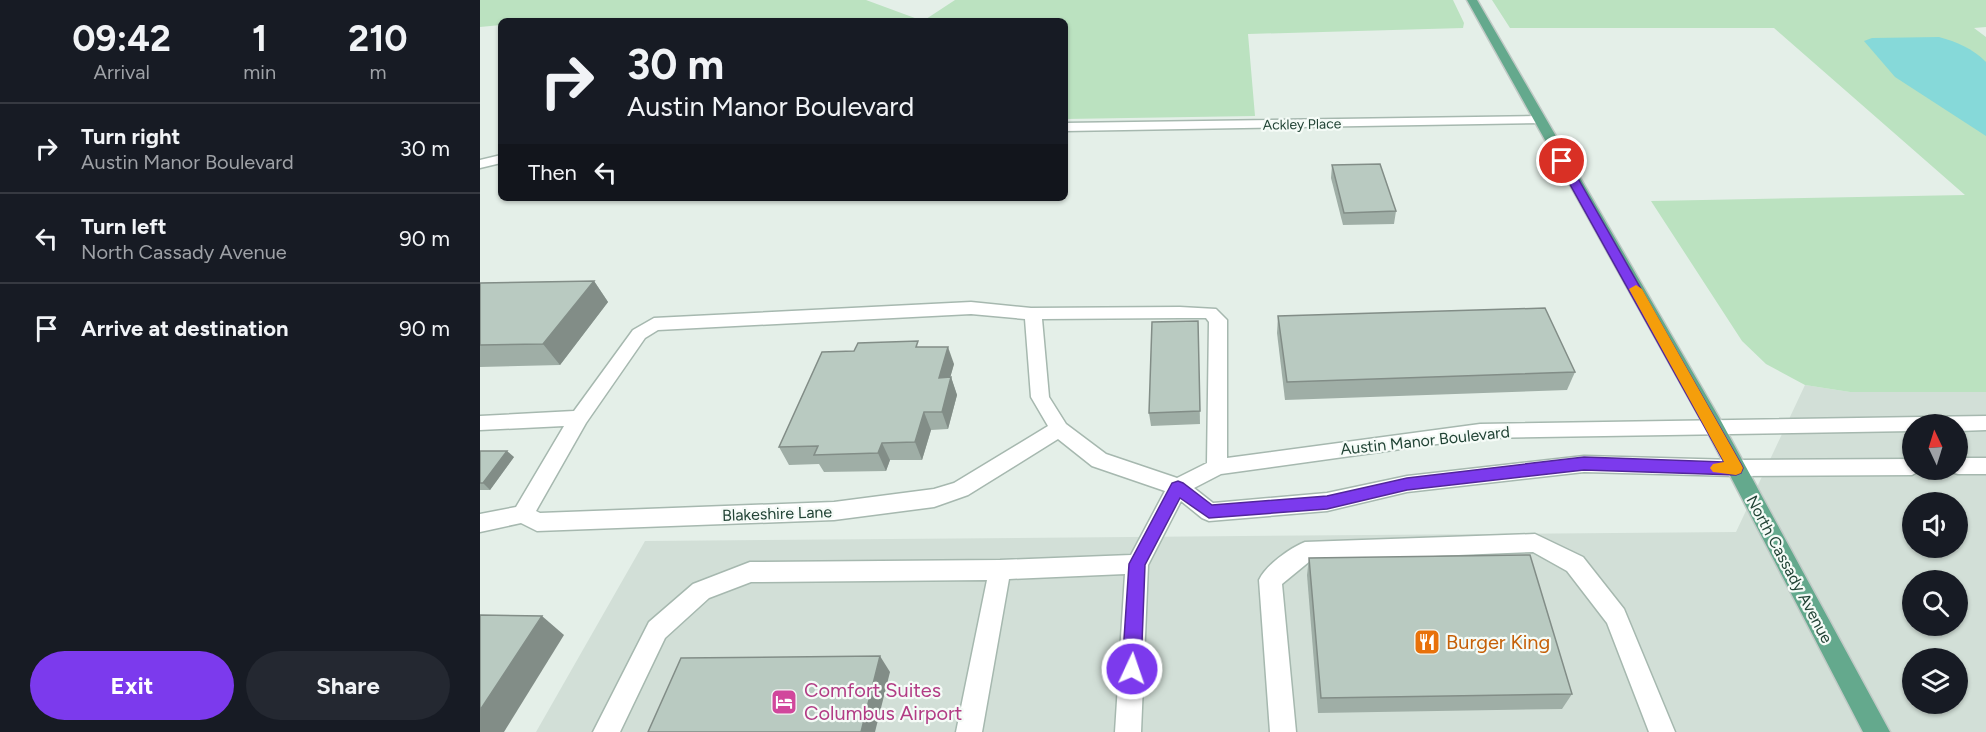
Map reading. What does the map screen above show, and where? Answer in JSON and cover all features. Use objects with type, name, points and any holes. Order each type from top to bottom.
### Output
[{"type":"main road","name":"North Cassady Avenue","points":[[1472,0],[1714,426],[1877,732]]},
{"type":"street","name":"Ackley Place","points":[[1068,127],[1539,120]]},
{"type":"street","points":[[480,164],[498,160]]},
{"type":"street","points":[[523,514],[579,418],[639,334],[654,324],[972,309],[1010,314],[1150,311],[1210,313],[1218,320],[1217,467]]},
{"type":"street","points":[[1033,314],[1040,398],[1059,429],[1099,460],[1178,487],[1209,512],[1327,502],[1407,484],[1584,464],[1736,468],[1902,466]]},
{"type":"street","points":[[480,423],[579,418]]},
{"type":"street","name":"Austin Manor Boulevard","points":[[1178,487],[1217,467],[1480,431],[1986,423]]},
{"type":"street","name":"Blakeshire Lane","points":[[480,523],[523,514],[537,522],[834,511],[934,498],[961,489],[1059,429]]},
{"type":"street","points":[[1968,466],[1986,466]]},
{"type":"street","points":[[1128,732],[1137,564],[1178,487]]},
{"type":"street","points":[[1283,732],[1270,580],[1305,552],[1535,543],[1575,564],[1616,617],[1662,732]]},
{"type":"street","points":[[606,732],[657,630],[701,591],[750,572],[1000,570],[1137,564]]},
{"type":"street","points":[[969,732],[1000,570]]},
{"type":"shaded area","points":[[1805,385],[1850,392],[1986,392],[1986,732],[536,732],[645,541],[1736,532]]},
{"type":"green space","points":[[480,0],[866,0],[915,18],[498,18],[498,25],[480,27]]},
{"type":"green space","points":[[955,0],[1453,0],[1464,23],[1463,28],[1248,34],[1255,116],[1068,119],[1068,18],[928,18]]},
{"type":"green space","points":[[1492,0],[1986,0],[1986,27],[1974,28],[1986,37],[1986,392],[1850,392],[1805,385],[1766,364],[1742,341],[1651,201],[1965,195],[1774,28],[1510,28]]},
{"type":"water","points":[[1939,37],[1964,46],[1986,62],[1986,136],[1895,77],[1864,41],[1872,38]]},
{"type":"building","points":[[1380,164],[1396,211],[1344,213],[1332,165]]},
{"type":"building","points":[[594,281],[543,344],[480,345],[480,283]]},
{"type":"building","points":[[1545,308],[1575,372],[1287,382],[1278,316]]},
{"type":"building","points":[[1198,321],[1200,411],[1149,413],[1152,322]]},
{"type":"building","points":[[918,341],[916,347],[948,347],[939,378],[951,377],[942,412],[924,412],[915,442],[882,443],[878,453],[814,455],[818,446],[779,447],[822,352],[854,351],[858,343]]},
{"type":"building","points":[[480,451],[507,451],[483,483],[480,483]]},
{"type":"building","name":"Burger King","points":[[1530,555],[1572,694],[1321,698],[1309,558]]},
{"type":"building","points":[[480,615],[542,616],[480,710]]},
{"type":"building","name":"Comfort Suites Columbus Airport","points":[[880,656],[861,732],[648,732],[681,658]]},
{"type":"slow traffic","points":[[1636,289],[1736,468],[1718,468]]},
{"type":"place","name":"Burger King","points":[[1427,642]]},
{"type":"place","name":"Comfort Suites Columbus Airport","points":[[784,702]]},
{"type":"route","points":[[1132,669],[1137,564],[1178,487],[1209,512],[1327,502],[1407,484],[1584,464],[1736,468],[1562,161]]}]
